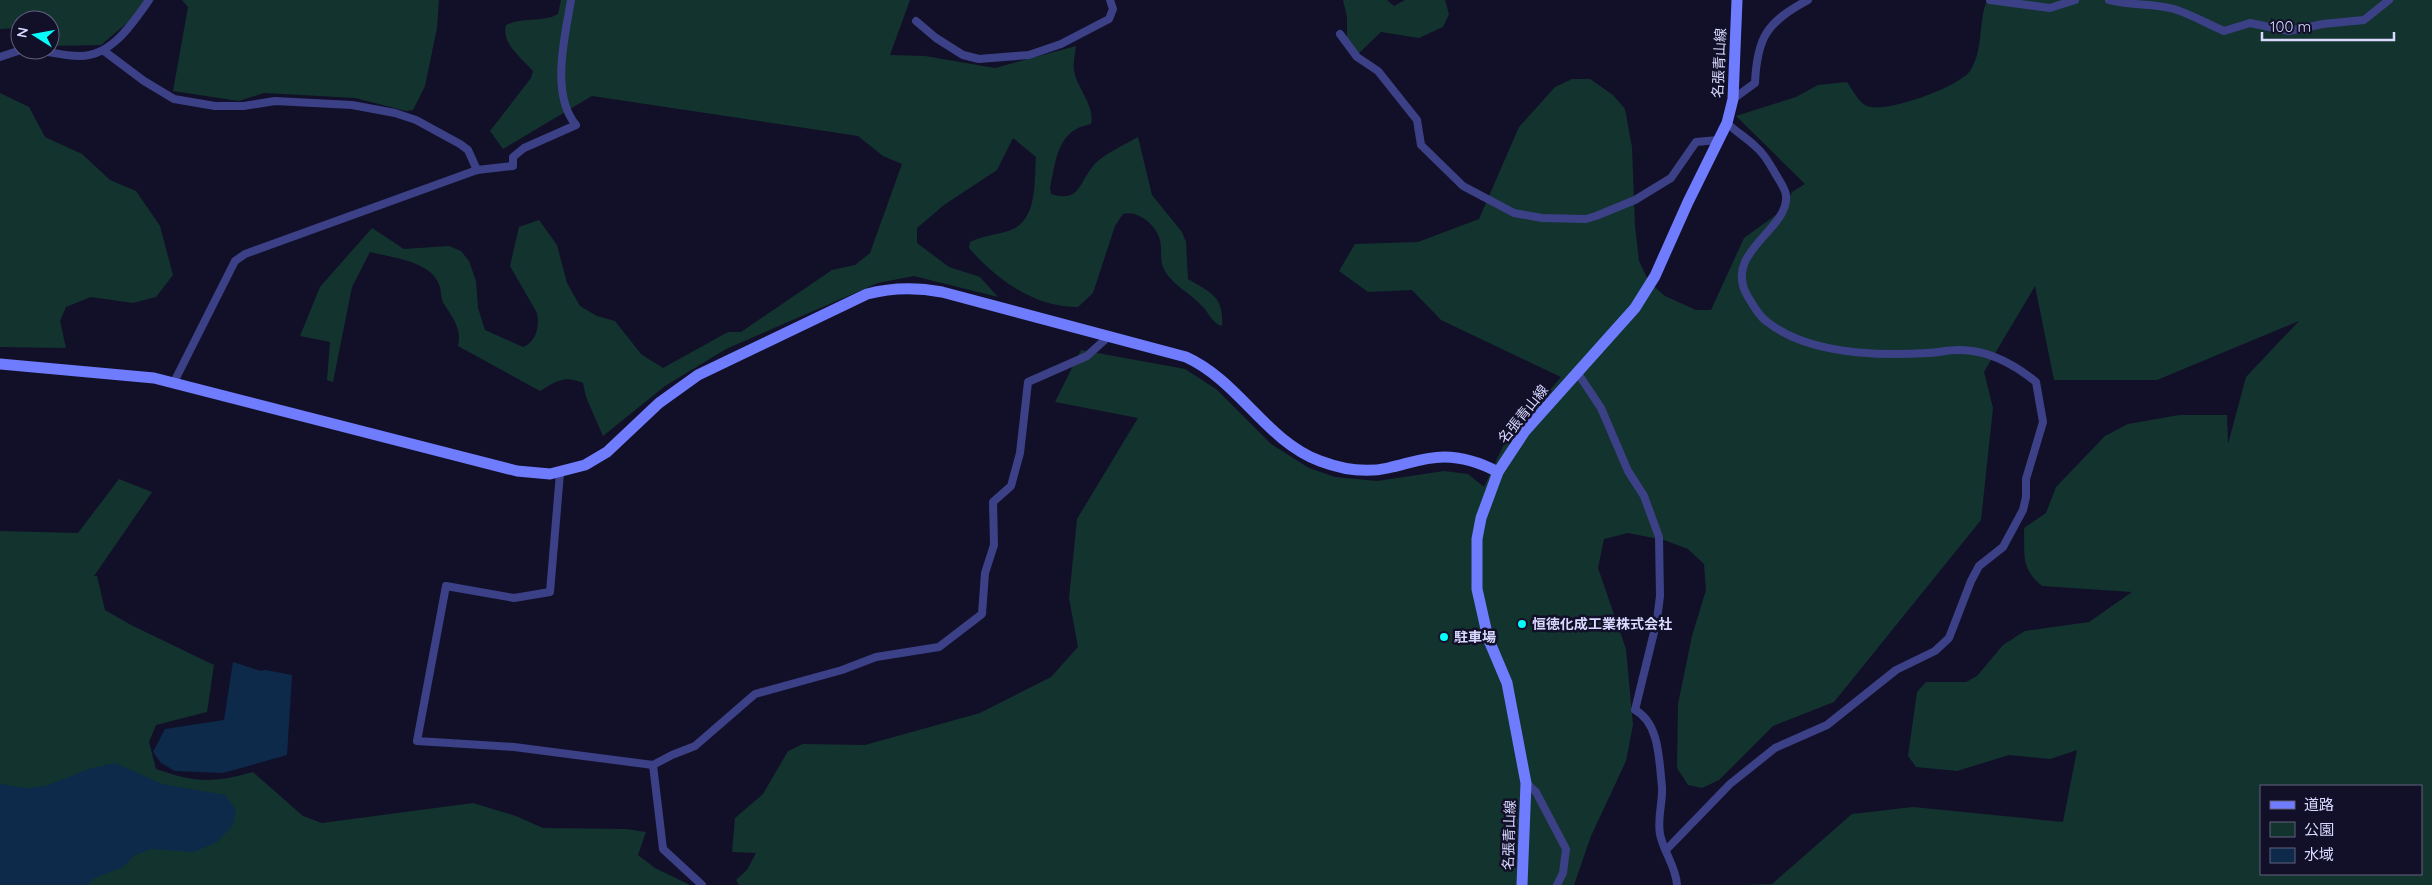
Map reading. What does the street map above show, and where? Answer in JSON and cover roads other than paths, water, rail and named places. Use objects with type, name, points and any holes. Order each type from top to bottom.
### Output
[{"type":"street","points":[[60,53],[80,56],[104,51],[134,21],[150,0]]},
{"type":"street","points":[[174,384],[235,261],[245,254],[477,170],[513,166],[513,157],[524,148],[576,125],[569,117],[563,97],[562,55],[571,0]]},
{"type":"street","points":[[1103,0],[1113,9]]},
{"type":"street","points":[[916,21],[936,38],[963,55],[979,58],[1029,55],[1061,44],[1109,19],[1113,9],[1110,0]]},
{"type":"street","name":"名張青山線","points":[[1522,885],[1526,783],[1507,683],[1488,638],[1476,589],[1479,532],[1486,501],[1498,472],[1525,431],[1635,308],[1655,276],[1727,122],[1733,99],[1737,0]]},
{"type":"street","points":[[1733,99],[1755,83],[1756,55],[1767,32],[1786,11],[1808,0]]},
{"type":"street","points":[[1990,0],[2050,8],[2075,0]]},
{"type":"street","points":[[2109,0],[2122,4],[2148,4],[2174,9],[2224,31],[2250,23],[2289,31],[2323,24],[2364,20],[2389,0]]},
{"type":"street","points":[[1340,34],[1357,57],[1378,71],[1417,120],[1421,145],[1463,186],[1514,213],[1542,218],[1586,219],[1596,216],[1635,200],[1666,182],[1678,170],[1696,142],[1718,140]]},
{"type":"street","points":[[104,51],[144,81],[174,99],[215,106],[244,106],[275,100],[343,104],[395,113],[416,120],[460,144],[468,150],[477,170]]},
{"type":"street","points":[[1666,850],[1730,784],[1775,748],[1828,725],[1896,670],[1934,651],[1950,638],[1971,581],[1980,566],[2004,547],[2023,510],[2026,497],[2026,479],[2043,422],[2036,382],[2007,362],[1975,352],[1958,350],[1888,355],[1856,353],[1808,342],[1782,332],[1758,313],[1745,292],[1741,279],[1742,269],[1749,256],[1782,213],[1786,203],[1786,194],[1761,152],[1727,122]]},
{"type":"street","points":[[0,364],[135,376],[174,384],[517,471],[540,475],[560,473],[597,459],[659,403],[713,366],[847,303],[877,292],[901,288],[931,290],[1175,354],[1206,367],[1228,384],[1284,440],[1320,461],[1353,469],[1379,469],[1421,459],[1445,457],[1479,462],[1498,472]]},
{"type":"street","points":[[560,473],[550,592],[514,598],[446,586],[417,741],[514,747],[653,765],[695,746],[756,694],[842,670],[876,657],[939,647],[982,614],[985,574],[994,545],[993,502],[1011,486],[1020,452],[1028,382],[1087,356],[1109,336]]},
{"type":"street","points":[[1577,372],[1601,408],[1628,471],[1644,496],[1659,537],[1660,596],[1657,620],[1635,710],[1644,715],[1653,730],[1662,786],[1660,832],[1677,885]]},
{"type":"street","points":[[653,765],[663,849],[702,885]]},
{"type":"street","points":[[1526,783],[1536,792],[1566,849],[1563,873],[1557,885]]},
{"type":"water","points":[[233,662],[261,671],[265,670],[292,675],[287,755],[223,773],[175,771],[161,763],[153,752],[165,729],[224,720]]},
{"type":"water","points":[[115,763],[162,784],[225,795],[236,810],[233,825],[217,842],[194,852],[151,849],[135,855],[123,867],[93,879],[88,885],[0,885],[0,784],[25,788],[46,786],[89,769]]},
{"type":"place","name":"恒徳化成工業株式会社","points":[[1522,624]]},
{"type":"place","name":"駐車場","points":[[1444,637]]}]
